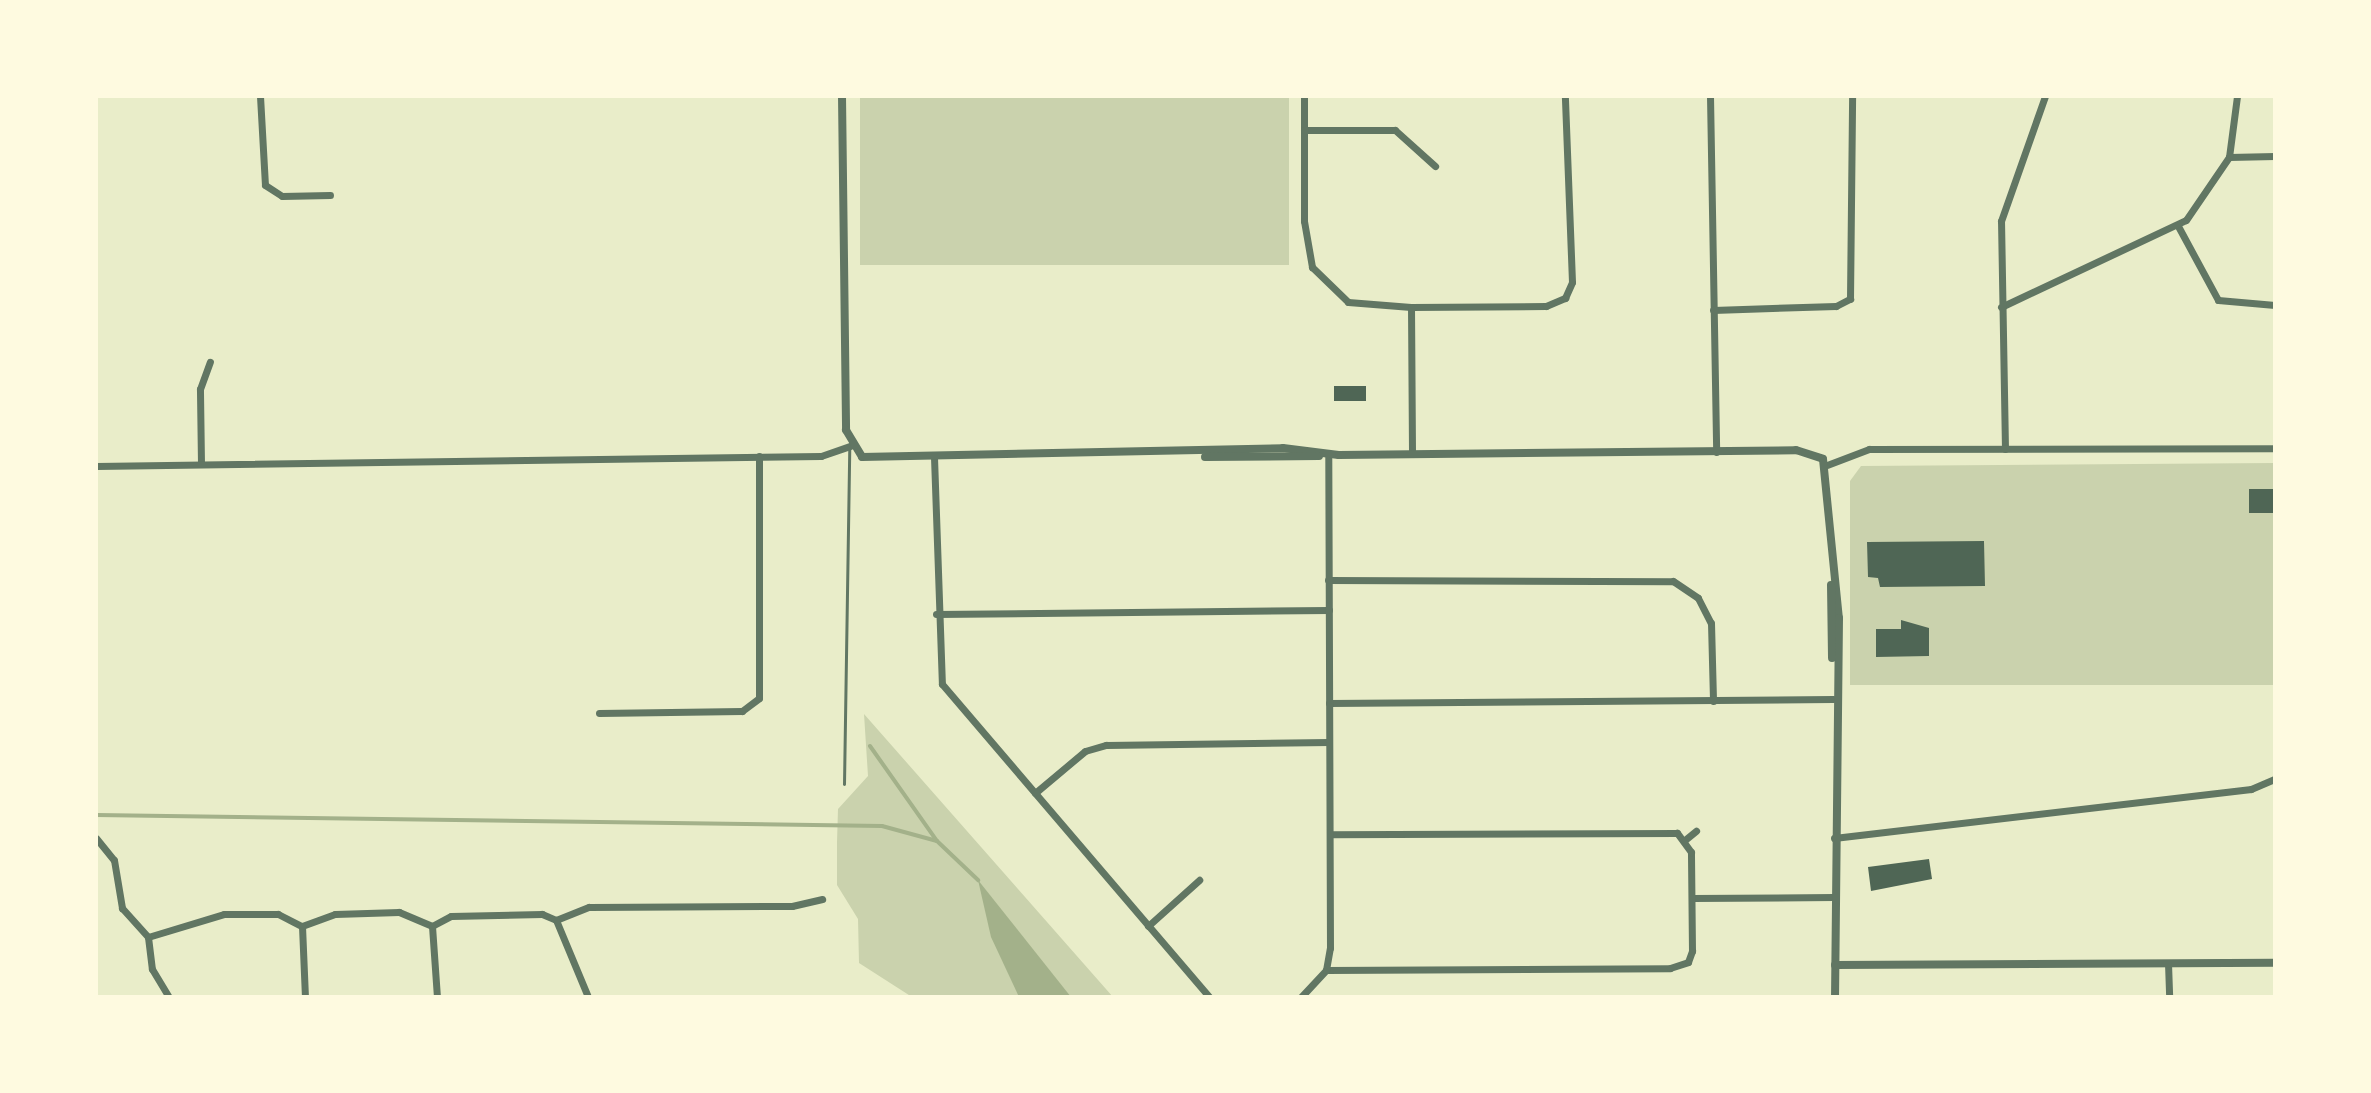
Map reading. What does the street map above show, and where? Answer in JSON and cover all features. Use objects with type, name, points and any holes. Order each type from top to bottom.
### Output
[{"type":"street","points":[[260,96],[265,185],[282,196],[330,195]]},
{"type":"street","points":[[842,96],[850,446]]},
{"type":"street","points":[[1304,96],[1312,267],[1348,302],[1411,307],[1546,306],[1565,298],[1572,282],[1565,96]]},
{"type":"street","points":[[1710,96],[1716,452]]},
{"type":"street","points":[[1850,299],[1852,96]]},
{"type":"street","points":[[2005,449],[2001,307],[2003,204],[2045,96]]},
{"type":"street","points":[[2001,307],[2178,226],[2210,193],[2229,157],[2237,96]]},
{"type":"street","points":[[1304,130],[1395,130],[1435,166]]},
{"type":"street","points":[[2229,157],[2275,156]]},
{"type":"street","points":[[2178,226],[2218,300],[2275,305]]},
{"type":"street","points":[[1713,310],[1836,306],[1850,299],[1862,302]]},
{"type":"street","points":[[1411,307],[1412,454]]},
{"type":"street","points":[[201,464],[200,389],[210,362]]},
{"type":"street","points":[[96,466],[821,456],[850,446]]},
{"type":"street","points":[[850,446],[869,458],[1192,455],[1283,448],[1328,454],[1805,450],[1827,465]]},
{"type":"street","points":[[1827,465],[1869,449],[2275,448]]},
{"type":"street","points":[[1301,997],[1326,970],[1330,834],[1328,454]]},
{"type":"street","points":[[599,713],[742,711],[759,698],[759,456]]},
{"type":"street","points":[[934,457],[937,663],[948,696],[1209,997]]},
{"type":"street","points":[[1827,465],[1839,632],[1833,663],[1835,997]]},
{"type":"street","points":[[1328,580],[1673,581],[1698,598],[1711,623],[1713,701]]},
{"type":"street","points":[[936,614],[1329,610]]},
{"type":"street","points":[[1329,703],[1833,699]]},
{"type":"street","points":[[1035,793],[1085,751],[1106,745],[1329,742]]},
{"type":"street","points":[[1834,838],[2251,789],[2275,779]]},
{"type":"street","points":[[1686,839],[1696,831]]},
{"type":"street","points":[[1330,834],[1669,833],[1686,839]]},
{"type":"street","points":[[96,838],[109,847],[122,908],[148,937],[152,969],[169,997]]},
{"type":"street","points":[[1686,839],[1692,898],[1688,962],[1695,971]]},
{"type":"street","points":[[1148,926],[1199,880]]},
{"type":"street","points":[[1692,898],[1834,897]]},
{"type":"street","points":[[556,920],[589,907],[792,906],[822,899]]},
{"type":"street","points":[[148,937],[224,914],[278,914],[302,926],[335,914],[399,912],[432,926]]},
{"type":"street","points":[[432,926],[451,916],[542,914],[556,920],[588,997]]},
{"type":"street","points":[[302,926],[305,997]]},
{"type":"street","points":[[432,926],[437,997]]},
{"type":"street","points":[[1326,970],[1688,962]]},
{"type":"street","points":[[2168,963],[2169,997]]},
{"type":"street","points":[[1835,965],[2275,963]]},
{"type":"lane","points":[[844,784],[850,446]]},
{"type":"shaded area","points":[[860,96],[1289,96],[1289,265],[860,265]]},
{"type":"shaded area","points":[[2275,463],[2275,685],[1850,685],[1850,481],[1861,466]]},
{"type":"shaded area","points":[[864,714],[1113,997],[912,997],[859,963],[858,919],[837,885],[837,842],[838,809],[868,776]]},
{"type":"shaded area","points":[[978,880],[1071,997],[1019,997],[991,937]]},
{"type":"building","points":[[1334,386],[1366,386],[1366,401],[1334,401]]},
{"type":"building","points":[[2249,489],[2275,489],[2275,513],[2249,513]]},
{"type":"building","points":[[1984,541],[1985,586],[1880,587],[1878,578],[1868,577],[1867,542]]},
{"type":"building","points":[[1901,620],[1929,628],[1929,656],[1876,657],[1876,629],[1901,629]]},
{"type":"building","points":[[1929,859],[1932,879],[1871,891],[1868,867]]},
{"type":"waterway","points":[[870,746],[937,841],[978,880]]},
{"type":"waterway","points":[[96,815],[882,826],[937,841]]}]
